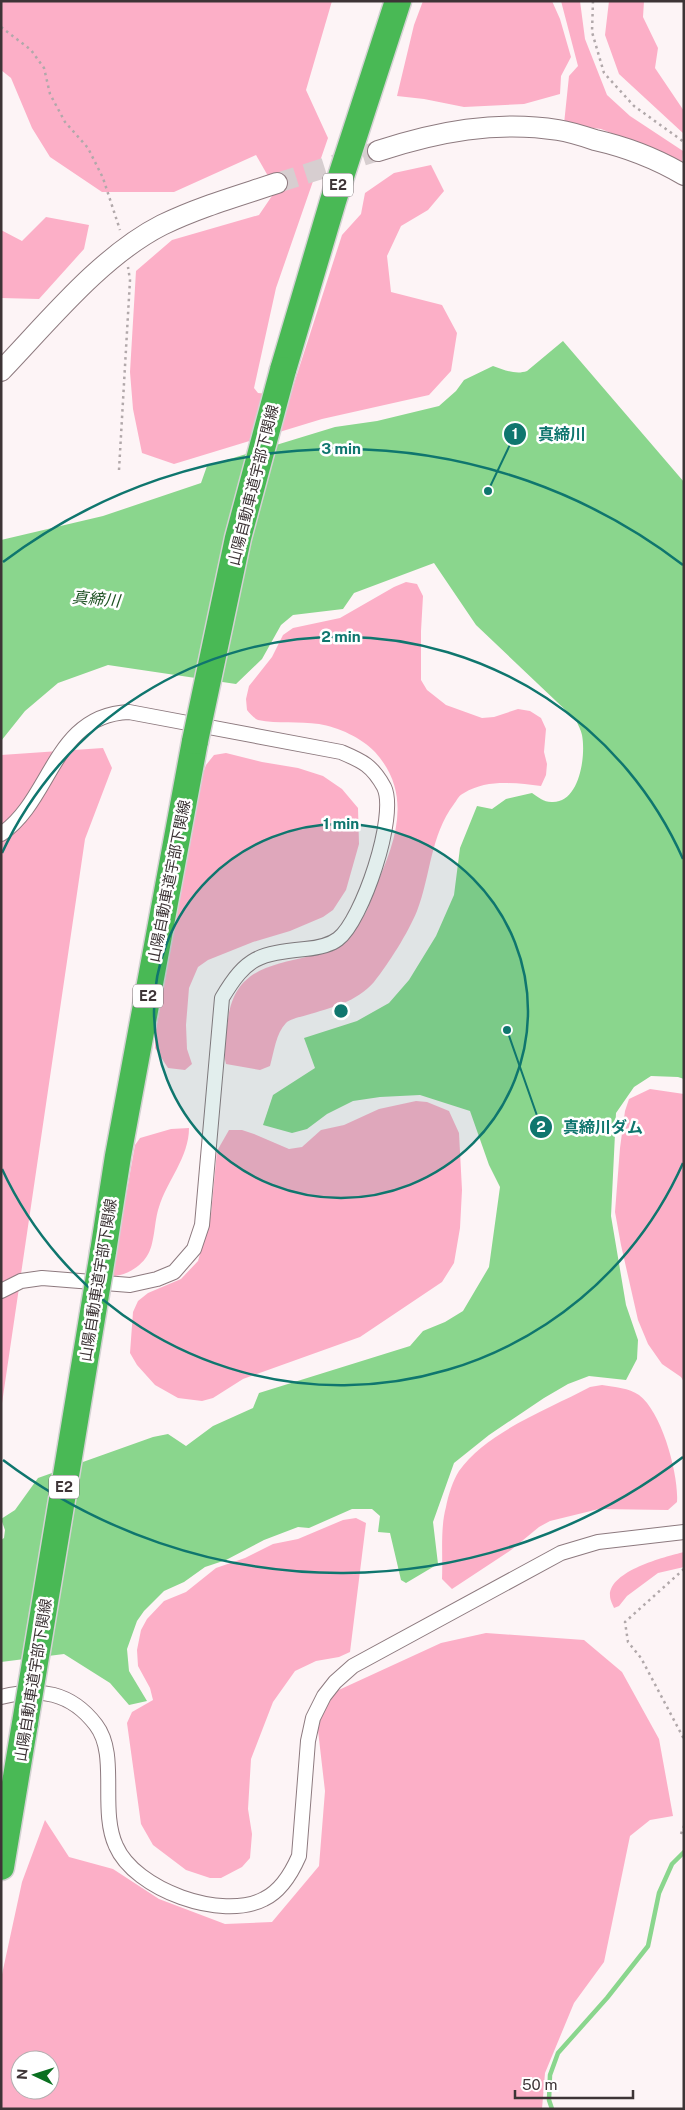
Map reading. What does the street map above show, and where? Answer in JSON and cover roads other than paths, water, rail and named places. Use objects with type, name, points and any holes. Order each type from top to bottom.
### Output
[{"type":"highway","name":"山陽自動車道宇部下関線","points":[[1,1867],[120,1146],[195,741],[238,538],[283,370],[332,201],[398,1]]},
{"type":"street","points":[[378,151],[420,138],[455,131],[510,126],[558,130],[617,145],[670,166],[684,175]]},
{"type":"street","points":[[1,371],[88,279],[126,249],[161,226],[205,206],[277,183]]},
{"type":"street","points":[[1,834],[13,826],[20,817],[76,734],[90,723],[118,712],[129,712],[341,752],[368,764],[385,788],[387,818],[381,852],[354,920],[338,939],[317,948],[261,955],[242,968],[222,998],[202,1225],[194,1249],[174,1272],[157,1279],[130,1285],[42,1278],[21,1280],[1,1291]]},
{"type":"street","points":[[1,1697],[22,1692],[40,1692],[71,1702],[84,1711],[97,1726],[104,1744],[108,1765],[107,1813],[110,1830],[116,1848],[127,1865],[144,1880],[178,1896],[222,1906],[236,1907],[265,1899],[292,1872],[298,1856],[308,1741],[313,1718],[324,1696],[335,1682],[353,1666],[561,1554],[598,1542],[684,1532]]},
{"type":"water","points":[[563,341],[684,482],[684,1079],[651,1076],[634,1087],[616,1113],[611,1216],[626,1305],[638,1340],[637,1359],[626,1380],[589,1376],[568,1384],[489,1435],[454,1463],[433,1522],[438,1564],[406,1583],[401,1580],[390,1533],[378,1532],[380,1516],[372,1509],[352,1509],[309,1528],[298,1527],[264,1540],[226,1560],[205,1567],[184,1582],[164,1591],[137,1621],[127,1649],[129,1671],[147,1701],[129,1705],[110,1683],[64,1654],[1,1662],[1,1540],[4,1538],[5,1530],[1,1519],[15,1510],[38,1478],[153,1437],[168,1434],[186,1446],[213,1426],[253,1408],[259,1393],[410,1346],[423,1331],[445,1322],[463,1311],[489,1267],[500,1187],[489,1165],[470,1111],[420,1095],[380,1097],[353,1101],[327,1114],[307,1129],[292,1133],[263,1125],[273,1095],[315,1068],[304,1038],[357,1021],[389,1003],[409,980],[436,936],[454,895],[460,848],[477,806],[492,809],[506,799],[532,793],[547,802],[562,800],[575,786],[579,776],[582,765],[583,744],[582,733],[576,720],[476,625],[434,563],[354,593],[343,609],[293,615],[281,625],[262,659],[236,684],[108,665],[58,683],[25,711],[1,741],[1,540],[103,516],[201,483],[207,466],[335,427],[377,421],[439,406],[456,391],[464,380],[493,366],[514,372],[527,371]]},
{"type":"waterway","points":[[552,2109],[549,2100],[550,2075],[558,2053],[607,1998],[648,1946],[659,1893],[672,1864],[684,1852]]},
{"type":"tunnel","points":[[277,183],[378,151]]},
{"type":"place","name":"真締川","points":[[488,491]]},
{"type":"place","name":"真締川ダム","points":[[507,1030]]}]
